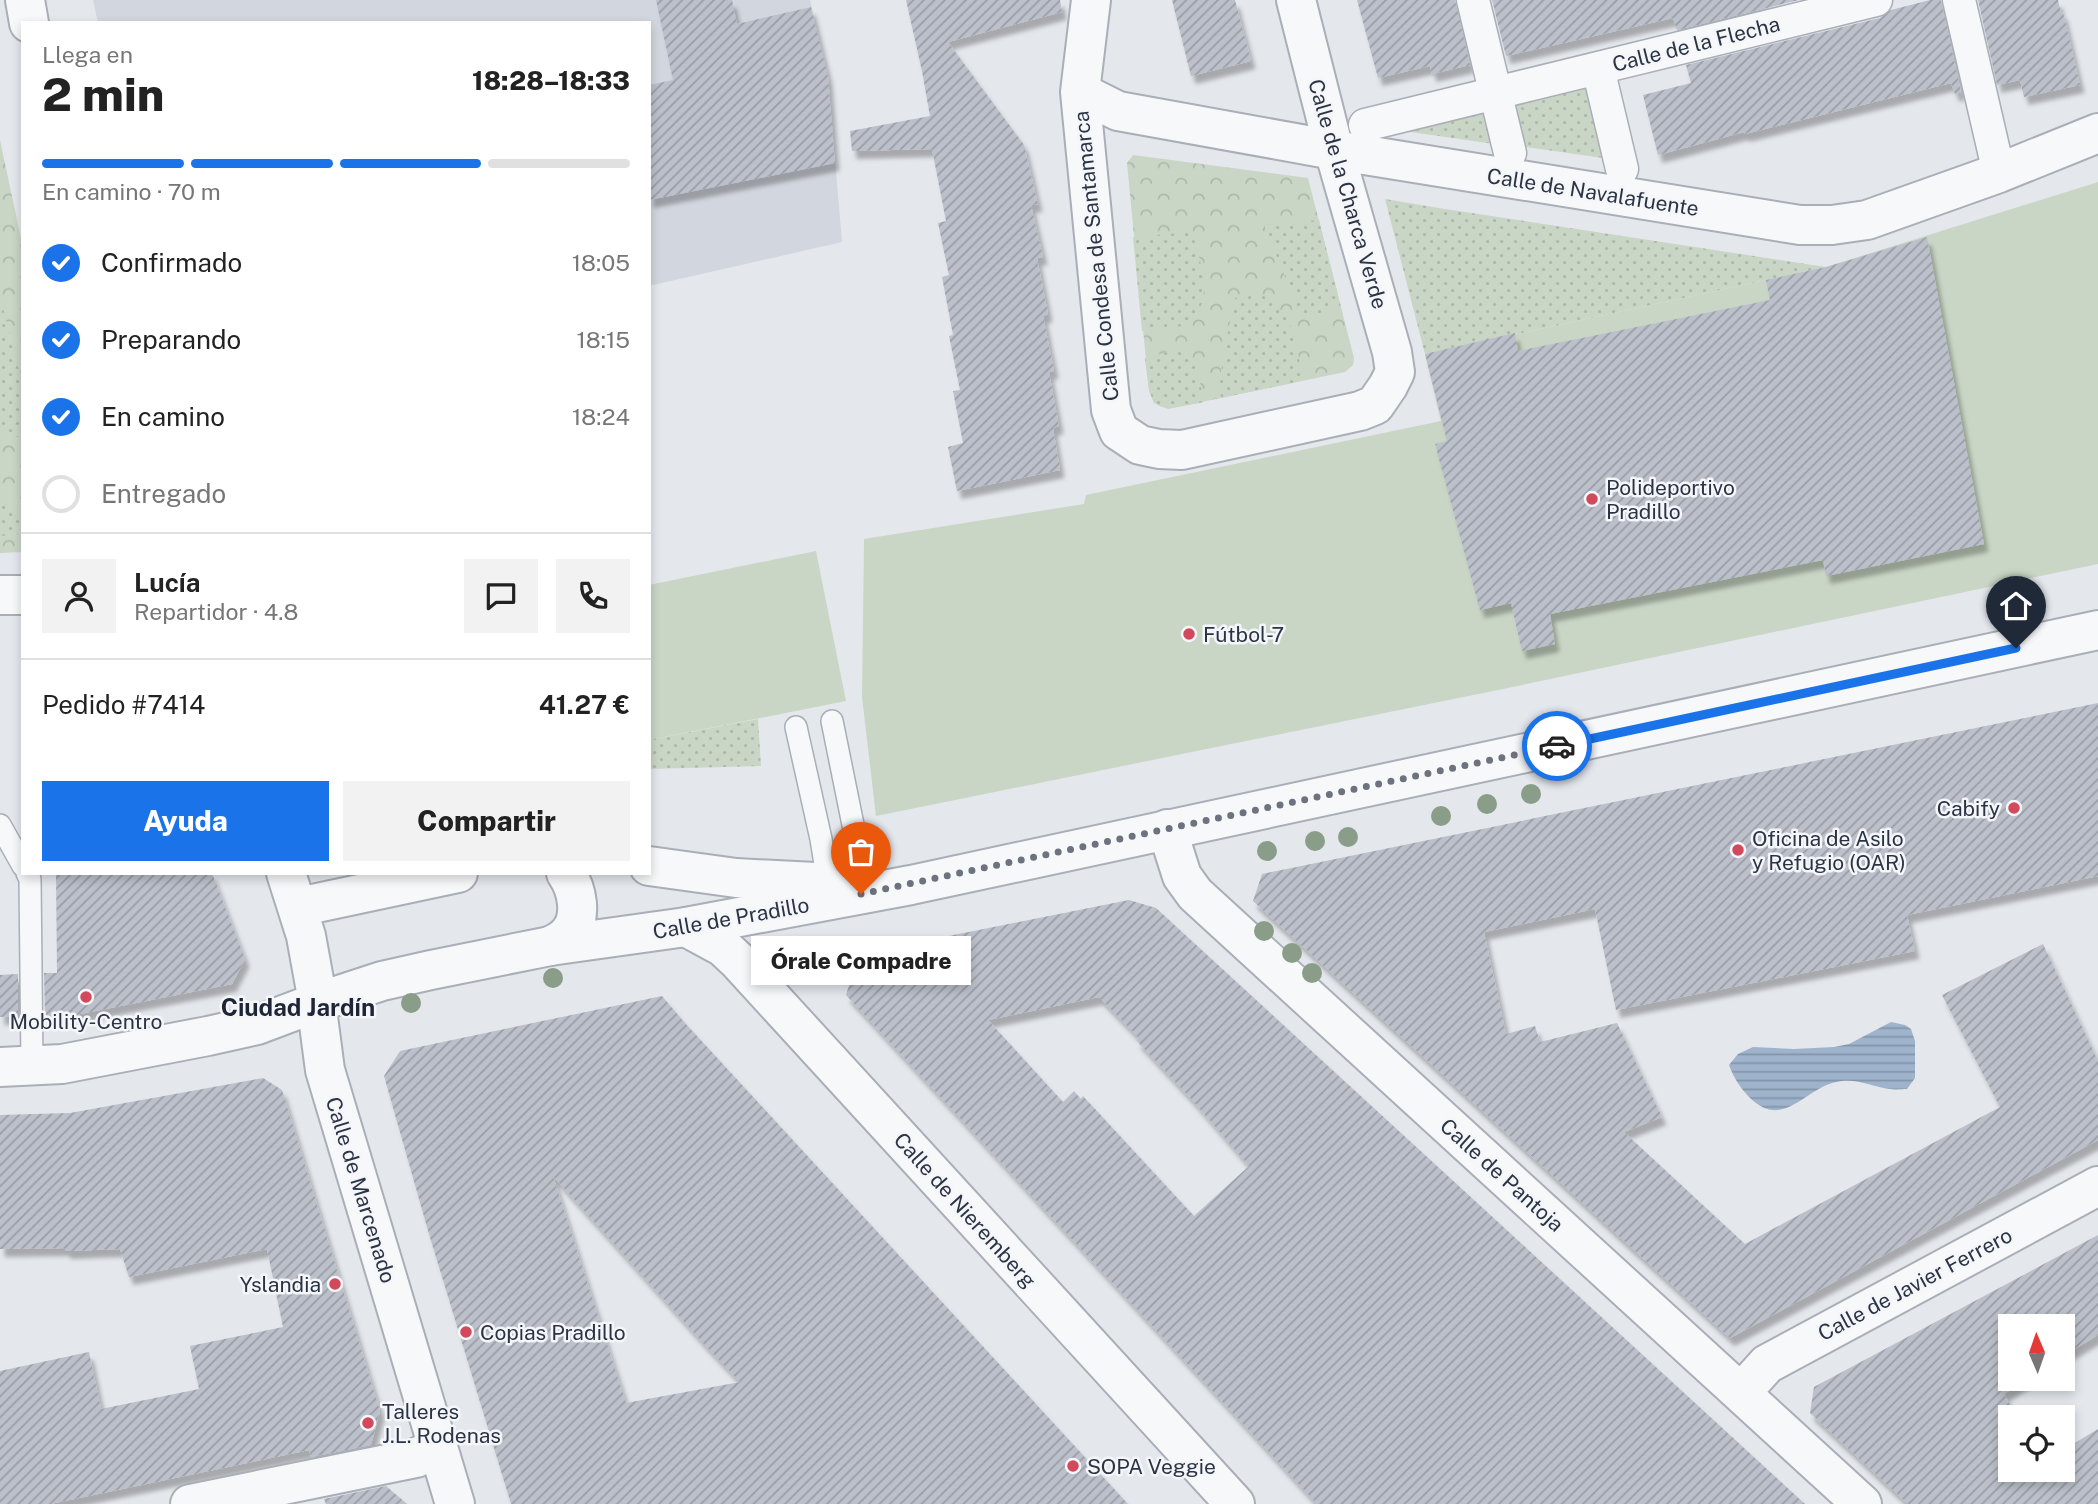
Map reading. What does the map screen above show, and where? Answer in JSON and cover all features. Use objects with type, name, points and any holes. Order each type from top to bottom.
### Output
[{"type":"street","points":[[25,0],[29,21]]},
{"type":"street","name":"Calle Condesa de Santamarca","points":[[1091,0],[1080,92],[1111,410],[1119,431],[1140,446],[1182,450],[1360,411],[1375,405],[1388,386]]},
{"type":"street","name":"Calle de la Charca Verde","points":[[1296,0],[1334,150],[1392,352],[1395,372],[1388,386]]},
{"type":"street","points":[[1473,0],[1510,153]]},
{"type":"street","name":"Calle de la Flecha","points":[[1365,125],[1876,0]]},
{"type":"street","points":[[1959,0],[1999,173]]},
{"type":"street","name":"Calle de la Flecha","points":[[1598,68],[1622,169]]},
{"type":"street","name":"Calle de Navalafuente","points":[[1080,92],[1118,111],[1334,150],[1800,225],[1832,225],[1867,220],[1999,173],[2098,133]]},
{"type":"street","points":[[0,595],[21,595]]},
{"type":"street","name":"Calle de Pradillo","points":[[16,1067],[99,1058],[245,1028],[382,981],[551,947],[686,927],[911,885],[2098,630]]},
{"type":"street","name":"Calle de Pantoja","points":[[1167,829],[1182,876],[1195,894],[1862,1504]]},
{"type":"street","name":"Calle de Pradillo","points":[[651,866],[736,878],[911,885]]},
{"type":"street","points":[[292,890],[438,875]]},
{"type":"street","points":[[551,947],[571,931],[576,917],[578,905],[567,875]]},
{"type":"street","name":"Calle de Marcenado","points":[[292,890],[306,936],[318,1002],[325,1070],[455,1504]]},
{"type":"street","name":"Calle de Nieremberg","points":[[686,927],[723,947],[737,960],[1235,1504]]},
{"type":"street","name":"Calle de Javier Ferrero","points":[[1744,1395],[1748,1385],[1768,1364],[2098,1186]]},
{"type":"street","points":[[190,1504],[416,1458],[437,1444]]},
{"type":"lane","points":[[832,721],[846,884]]},
{"type":"lane","points":[[796,727],[821,839],[846,884]]},
{"type":"lane","points":[[0,825],[21,862]]},
{"type":"lane","points":[[16,1067],[28,875]]},
{"type":"shaded area","points":[[93,0],[810,0],[828,77],[842,242],[651,286],[651,21],[98,21]]},
{"type":"green space","points":[[1588,84],[1610,159],[1519,146],[1511,102]]},
{"type":"green space","points":[[1491,107],[1501,145],[1411,132],[1404,126]]},
{"type":"green space","points":[[0,140],[21,239],[21,552],[0,553]]},
{"type":"green space","points":[[1133,155],[1308,178],[1354,358],[1353,365],[1345,372],[1168,409],[1154,403],[1149,391],[1127,163]]},
{"type":"green space","name":"Polideportivo Pradillo","points":[[2098,182],[2098,564],[1503,689],[876,816],[862,697],[864,539],[1084,504],[1086,495],[1441,421],[1425,354],[1826,267]]},
{"type":"green space","points":[[1385,199],[1445,209],[1826,267],[1425,354]]},
{"type":"green space","points":[[1319,220],[1341,307],[1317,316],[1306,316],[1298,308],[1264,225]]},
{"type":"green space","points":[[1192,232],[1204,284],[1200,309],[1193,319],[1181,326],[1167,330],[1142,331],[1133,237]]},
{"type":"green space","points":[[1255,292],[1278,307],[1292,328],[1301,381],[1221,398],[1219,383],[1234,299],[1244,293]]},
{"type":"green space","points":[[0,296],[21,378],[21,436],[17,437],[0,426]]},
{"type":"green space","points":[[1175,350],[1189,357],[1197,370],[1204,402],[1164,407],[1152,399],[1145,358]]},
{"type":"green space","points":[[0,495],[21,516],[21,534],[0,536]]},
{"type":"green space","points":[[816,551],[846,701],[651,740],[651,585]]},
{"type":"green space","points":[[758,719],[761,766],[651,769],[651,740]]},
{"type":"water","points":[[1891,1022],[1911,1029],[1915,1041],[1915,1078],[1907,1089],[1842,1081],[1829,1084],[1785,1109],[1774,1110],[1762,1107],[1749,1097],[1737,1082],[1729,1065],[1738,1054],[1753,1047],[1834,1047],[1849,1044]]},
{"type":"building","points":[[656,0],[732,0],[737,24],[811,7],[828,77],[835,163],[651,200],[651,85],[673,80]]},
{"type":"building","points":[[906,0],[1060,0],[1062,12],[948,42],[1024,145],[1038,204],[1031,205],[1043,257],[1037,258],[1048,314],[1043,316],[1054,371],[1049,372],[1059,426],[1053,428],[1060,470],[957,491],[948,447],[963,443],[953,391],[960,390],[949,336],[953,335],[942,277],[949,275],[938,223],[946,221],[932,149],[852,151],[850,131],[930,116]]},
{"type":"building","points":[[1172,0],[1235,0],[1251,61],[1191,76]]},
{"type":"building","points":[[1357,0],[1455,0],[1470,65],[1432,74],[1430,66],[1378,78]]},
{"type":"building","points":[[1492,0],[1799,0],[1677,30],[1673,18],[1506,56]]},
{"type":"building","points":[[1930,0],[1941,0],[1961,92],[1955,94],[1951,83],[1658,155],[1643,95],[1691,83],[1686,65],[1880,18],[1891,10]]},
{"type":"building","points":[[1978,0],[2058,0],[2080,85],[2024,97],[2020,80],[1997,85]]},
{"type":"building","points":[[1927,237],[1984,544],[1826,576],[1823,560],[1550,614],[1555,644],[1522,651],[1511,603],[1480,610],[1435,444],[1447,441],[1425,354],[1515,333],[1518,351],[1770,300],[1766,280],[1826,267]]},
{"type":"building","points":[[2098,703],[2098,876],[1907,915],[1915,951],[1616,1010],[1595,909],[1484,932],[1506,1034],[1535,1026],[1540,1042],[1617,1023],[1662,1117],[1624,1132],[1745,1244],[2000,1107],[1942,995],[2043,944],[2098,1061],[2098,1140],[1730,1338],[1253,901],[1262,874]]},
{"type":"building","points":[[56,875],[213,875],[245,959],[232,984],[75,1015],[45,1015],[44,973],[57,973]]},
{"type":"building","points":[[1129,900],[1156,908],[1805,1504],[1317,1504],[846,995],[859,954]],"holes":[[[1099,997],[1139,1038],[1136,1040],[1249,1166],[1194,1216],[1083,1096],[1081,1099],[1074,1091],[1063,1102],[988,1020]]]},
{"type":"building","points":[[18,974],[18,1016],[0,1017],[0,975]]},
{"type":"building","points":[[662,996],[1128,1504],[511,1504],[384,1076],[400,1051]],"holes":[[[553,1176],[740,1382],[626,1403]]]},
{"type":"building","points":[[263,1078],[282,1090],[380,1411],[371,1445],[311,1457],[309,1450],[50,1504],[0,1504],[0,1371],[89,1352],[101,1409],[199,1389],[190,1346],[283,1327],[267,1249],[129,1277],[120,1249],[0,1249],[0,1115],[70,1113]]},
{"type":"building","points":[[2098,1235],[2098,1335],[2076,1348],[2076,1314],[1998,1314],[1998,1391],[2009,1391],[2004,1394],[2010,1405],[1998,1405],[1998,1482],[2075,1482],[2075,1443],[2098,1429],[2098,1504],[1908,1504],[1810,1413],[1814,1387]]},
{"type":"building","points":[[386,1486],[407,1504],[326,1504],[324,1499]]},
{"type":"way so far","points":[[861,894],[1557,746]]},
{"type":"place","name":"Polideportivo Pradillo","points":[[1592,499]]},
{"type":"place","name":"Fútbol-7","points":[[1189,634]]},
{"type":"place","name":"Cabify","points":[[2014,808]]},
{"type":"place","name":"Oficina de Asilo y Refugio (OAR)","points":[[1738,850]]},
{"type":"place","name":"Órale Compadre","points":[[861,894]]},
{"type":"place","name":"Mobility-Centro","points":[[86,997]]},
{"type":"place","name":"Yslandia","points":[[335,1284]]},
{"type":"place","name":"Copias Pradillo","points":[[466,1332]]},
{"type":"place","name":"Talleres J.L. Rodenas","points":[[368,1423]]},
{"type":"place","name":"SOPA Veggie","points":[[1073,1466]]},
{"type":"district","name":"Ciudad Jardín","points":[[298,1007]]},
{"type":"route","points":[[1557,746],[2016,648]]}]
